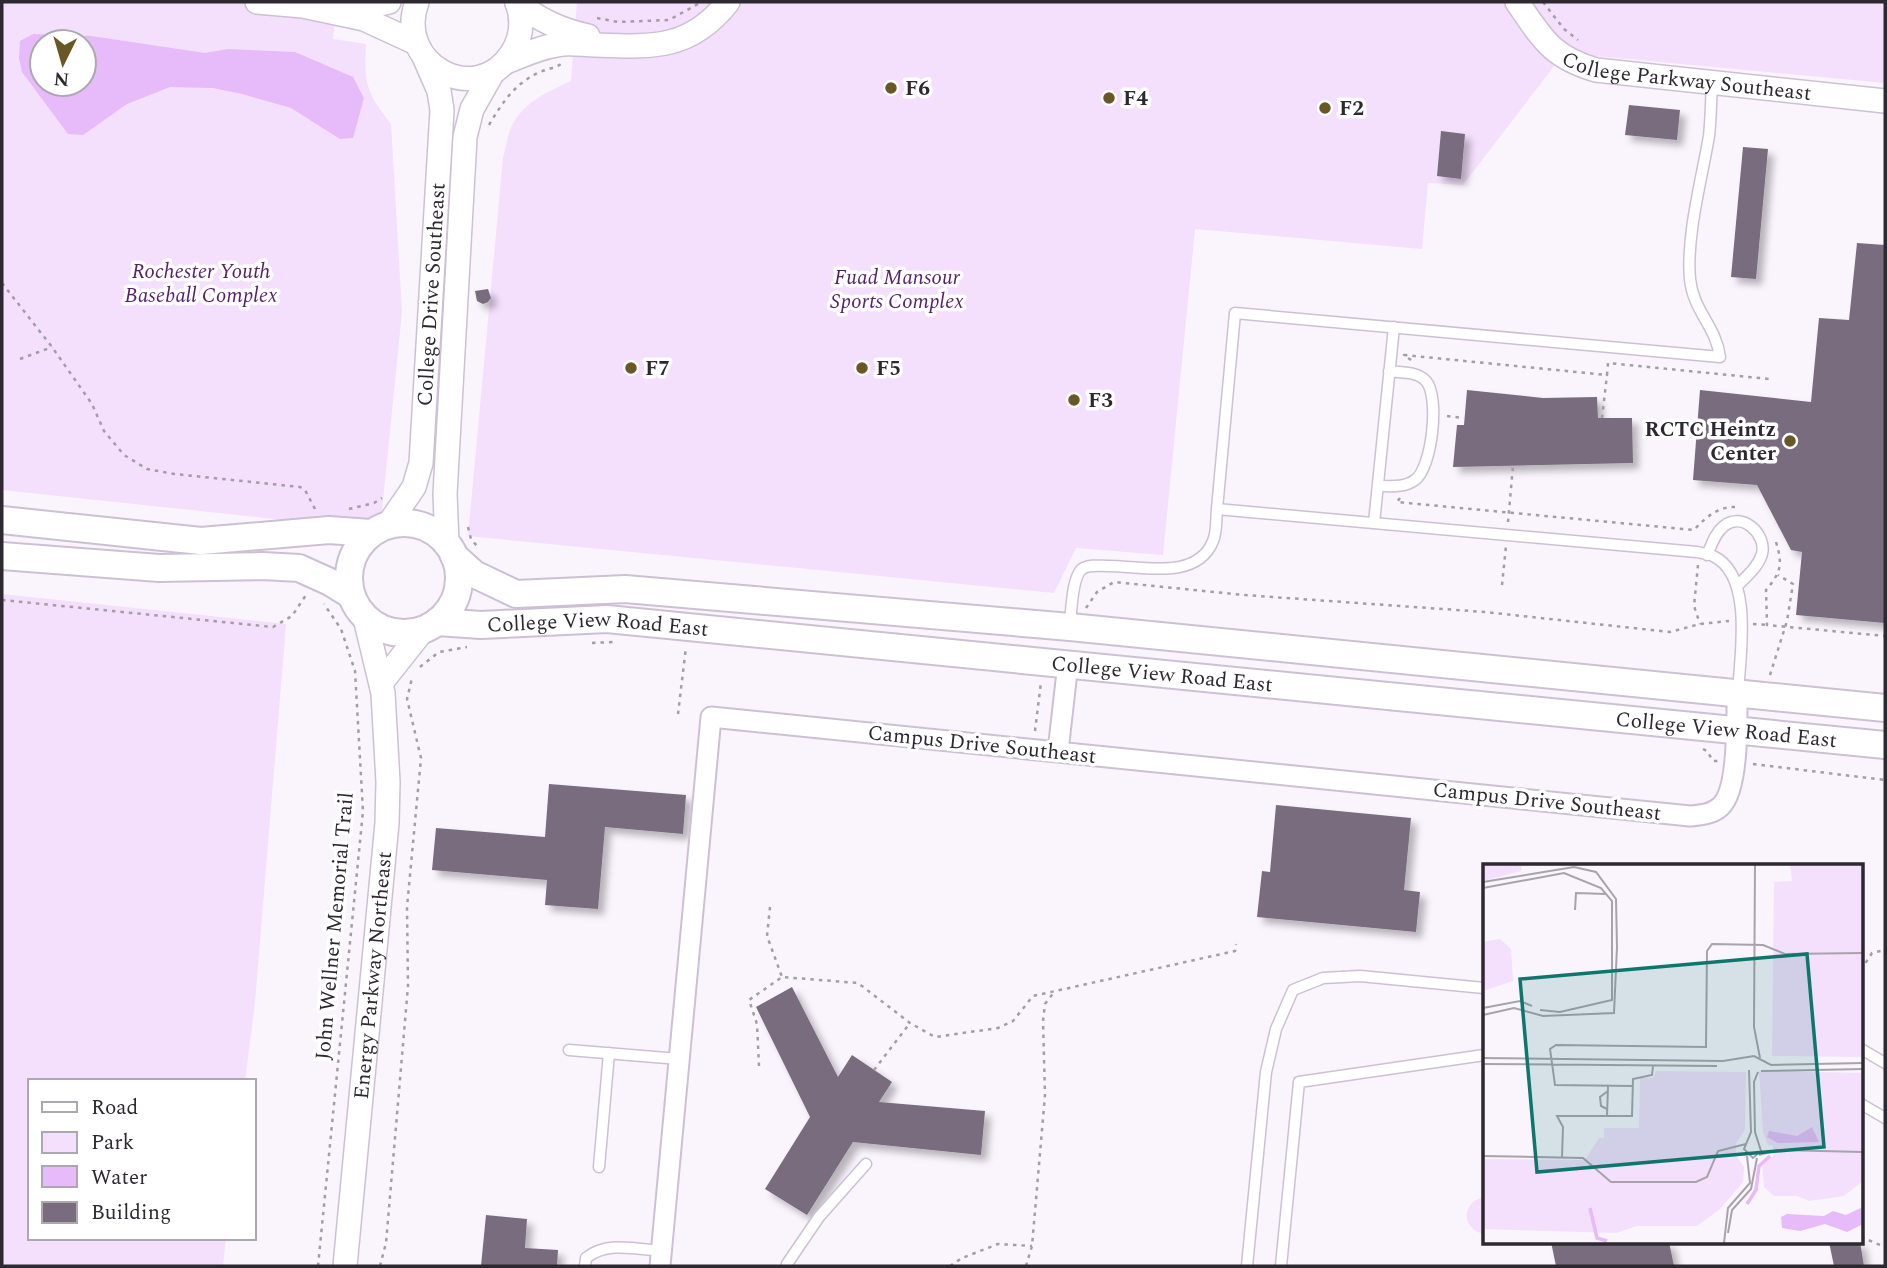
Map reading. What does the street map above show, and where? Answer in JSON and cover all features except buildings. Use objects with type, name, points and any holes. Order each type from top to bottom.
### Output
[{"type":"main road","points":[[2,520],[201,541],[329,530],[379,529],[404,523],[420,525],[435,532],[451,549],[458,567],[457,592],[446,613],[430,626],[403,634],[383,629],[365,618],[351,595],[348,578],[351,561],[358,546],[379,529]]},
{"type":"main road","name":"College View Road East","points":[[451,549],[474,574],[516,594],[625,590],[1071,617],[1885,708]]},
{"type":"main road","points":[[2,556],[159,568],[299,568],[351,595]]},
{"type":"main road","name":"College View Road East","points":[[430,626],[607,619],[1885,745]]},
{"type":"street","points":[[257,2],[303,6],[375,5],[389,2]]},
{"type":"street","points":[[417,2],[412,22],[420,51]]},
{"type":"street","points":[[517,2],[541,21],[564,31],[635,47]]},
{"type":"street","name":"College Drive Southeast","points":[[451,549],[445,495],[466,137],[472,109],[499,67],[518,44],[521,15],[517,2]]},
{"type":"street","points":[[303,6],[364,19],[420,51],[439,71],[457,78],[474,78],[536,50],[564,44],[635,47],[667,44],[694,33],[715,19],[728,2]]},
{"type":"street","name":"College Parkway Southeast","points":[[1517,2],[1546,44],[1560,56],[1596,70],[1885,101]]},
{"type":"street","name":"College Drive Southeast","points":[[379,529],[414,487],[421,463],[442,110],[439,91],[420,51]]},
{"type":"street","name":"Energy Parkway Northeast","points":[[345,1266],[387,823],[381,683],[365,618]]},
{"type":"street","points":[[381,683],[430,626]]},
{"type":"street","points":[[1058,751],[1068,663]]},
{"type":"street","points":[[1737,693],[1737,730]]},
{"type":"street","name":"Campus Drive Southeast","points":[[660,1258],[711,718],[1690,816],[1713,811],[1723,805],[1730,792],[1737,730]]},
{"type":"lane","points":[[1071,617],[1076,577],[1083,568],[1114,566],[1167,570],[1200,558],[1209,550],[1214,539],[1235,313],[1720,357],[1718,342],[1694,302],[1690,277],[1694,218],[1709,132],[1712,82]]},
{"type":"lane","points":[[1374,523],[1394,327]]},
{"type":"lane","points":[[1378,486],[1404,486],[1416,480],[1425,468],[1429,453],[1432,392],[1426,381],[1416,374],[1389,371]]},
{"type":"lane","points":[[1217,509],[1702,553],[1715,557],[1727,567],[1738,585],[1741,622],[1737,693]]},
{"type":"lane","points":[[1702,553],[1726,524],[1736,520],[1760,533],[1763,545],[1761,557],[1738,585]]},
{"type":"lane","points":[[1247,1266],[1266,1072],[1276,1029],[1293,990],[1324,978],[1360,976],[1483,988]]},
{"type":"lane","points":[[569,1049],[679,1059]]},
{"type":"lane","points":[[1862,1050],[1885,1063]]},
{"type":"lane","points":[[599,1167],[609,1053]]},
{"type":"lane","points":[[1281,1266],[1299,1082],[1483,1055]]},
{"type":"lane","points":[[1862,1105],[1885,1118]]},
{"type":"lane","points":[[788,1264],[819,1217],[866,1164]]},
{"type":"lane","points":[[585,1266],[586,1258],[596,1250],[610,1247],[660,1258]]},
{"type":"path","points":[[594,17],[618,22],[669,20],[700,2]]},
{"type":"path","points":[[1543,2],[1564,29],[1584,45]]},
{"type":"path","points":[[489,126],[502,102],[517,86],[541,72],[560,66],[564,44]]},
{"type":"path","points":[[2,283],[52,346],[92,404],[104,431],[124,455],[147,469],[174,474],[300,487],[305,490],[319,516]]},
{"type":"path","points":[[20,359],[52,346]]},
{"type":"path","points":[[1413,362],[1404,355],[1607,375]]},
{"type":"path","points":[[1602,418],[1608,363],[1769,379]]},
{"type":"path","points":[[1432,415],[1464,418]]},
{"type":"path","points":[[341,510],[374,503],[389,494]]},
{"type":"path","points":[[1401,496],[1398,502],[1694,530],[1717,510],[1727,506],[1738,507]]},
{"type":"path","points":[[1767,625],[1766,590],[1778,575],[1781,561],[1773,536]]},
{"type":"path","points":[[1700,624],[1694,606],[1702,553]]},
{"type":"path","points":[[1778,575],[1793,584],[1784,627]]},
{"type":"path","points":[[1071,617],[1086,608],[1097,592],[1114,582],[1244,595],[1485,612],[1671,632],[1720,620],[1885,636]]},
{"type":"path","points":[[2,600],[273,627],[292,616],[307,592]]},
{"type":"path","name":"John Wellner Memorial Trail","points":[[317,599],[326,606],[341,629],[355,671],[363,811],[318,1266]]},
{"type":"path","points":[[419,669],[439,652],[473,646]]},
{"type":"path","points":[[678,714],[686,647]]},
{"type":"path","points":[[380,1266],[386,1243],[408,986],[408,907],[421,758],[407,699],[412,677]]},
{"type":"path","points":[[1033,749],[1041,679]]},
{"type":"path","points":[[1760,765],[1885,780]]},
{"type":"path","points":[[770,907],[767,936],[782,977]]},
{"type":"path","points":[[759,1066],[757,1024],[749,1000],[782,977],[859,983],[910,1023],[935,1037],[998,1028],[1013,1021],[1033,996],[1235,951],[1236,944]]},
{"type":"path","points":[[1862,968],[1872,953],[1885,950]]},
{"type":"path","points":[[1027,1266],[1032,1246],[1045,1095],[1043,1021],[1045,1004],[1055,990]]},
{"type":"path","points":[[874,1070],[910,1023]]},
{"type":"path","points":[[1862,1237],[1885,1247]]},
{"type":"path","points":[[950,1266],[962,1258],[999,1244],[1032,1246]]},
{"type":"green space","name":"Rochester Youth Baseball Complex","points":[[2,2],[337,2],[333,39],[366,44],[368,87],[376,104],[391,124],[402,312],[380,530],[2,490]]},
{"type":"green space","name":"Fuad Mansour Sports Complex","points":[[577,2],[1885,2],[1885,83],[1564,53],[1463,185],[1428,183],[1422,249],[1195,229],[1163,555],[1076,548],[1054,593],[468,536],[503,158],[510,130],[520,113],[544,94],[571,81]]},
{"type":"green space","points":[[2,594],[286,624],[255,1002],[245,1079],[28,1079],[28,1240],[226,1240],[223,1266],[2,1266]]},
{"type":"green space","points":[[1483,1197],[1483,1234],[1471,1227],[1468,1221],[1468,1210],[1476,1200]]},
{"type":"water","points":[[28,37],[28,80],[22,72],[20,41]]},
{"type":"water","points":[[98,37],[205,53],[228,49],[295,52],[353,77],[364,98],[353,138],[340,139],[291,108],[242,94],[213,88],[170,87],[127,104],[83,135],[68,134],[41,98],[98,98]]},
{"type":"place","name":"F6","points":[[891,88]]},
{"type":"place","name":"F4","points":[[1109,98]]},
{"type":"place","name":"F2","points":[[1325,108]]},
{"type":"place","name":"F7","points":[[631,368]]},
{"type":"place","name":"F5","points":[[862,368]]},
{"type":"place","name":"F3","points":[[1074,400]]},
{"type":"place","name":"RCTC Heintz Center","points":[[1790,441]]}]
